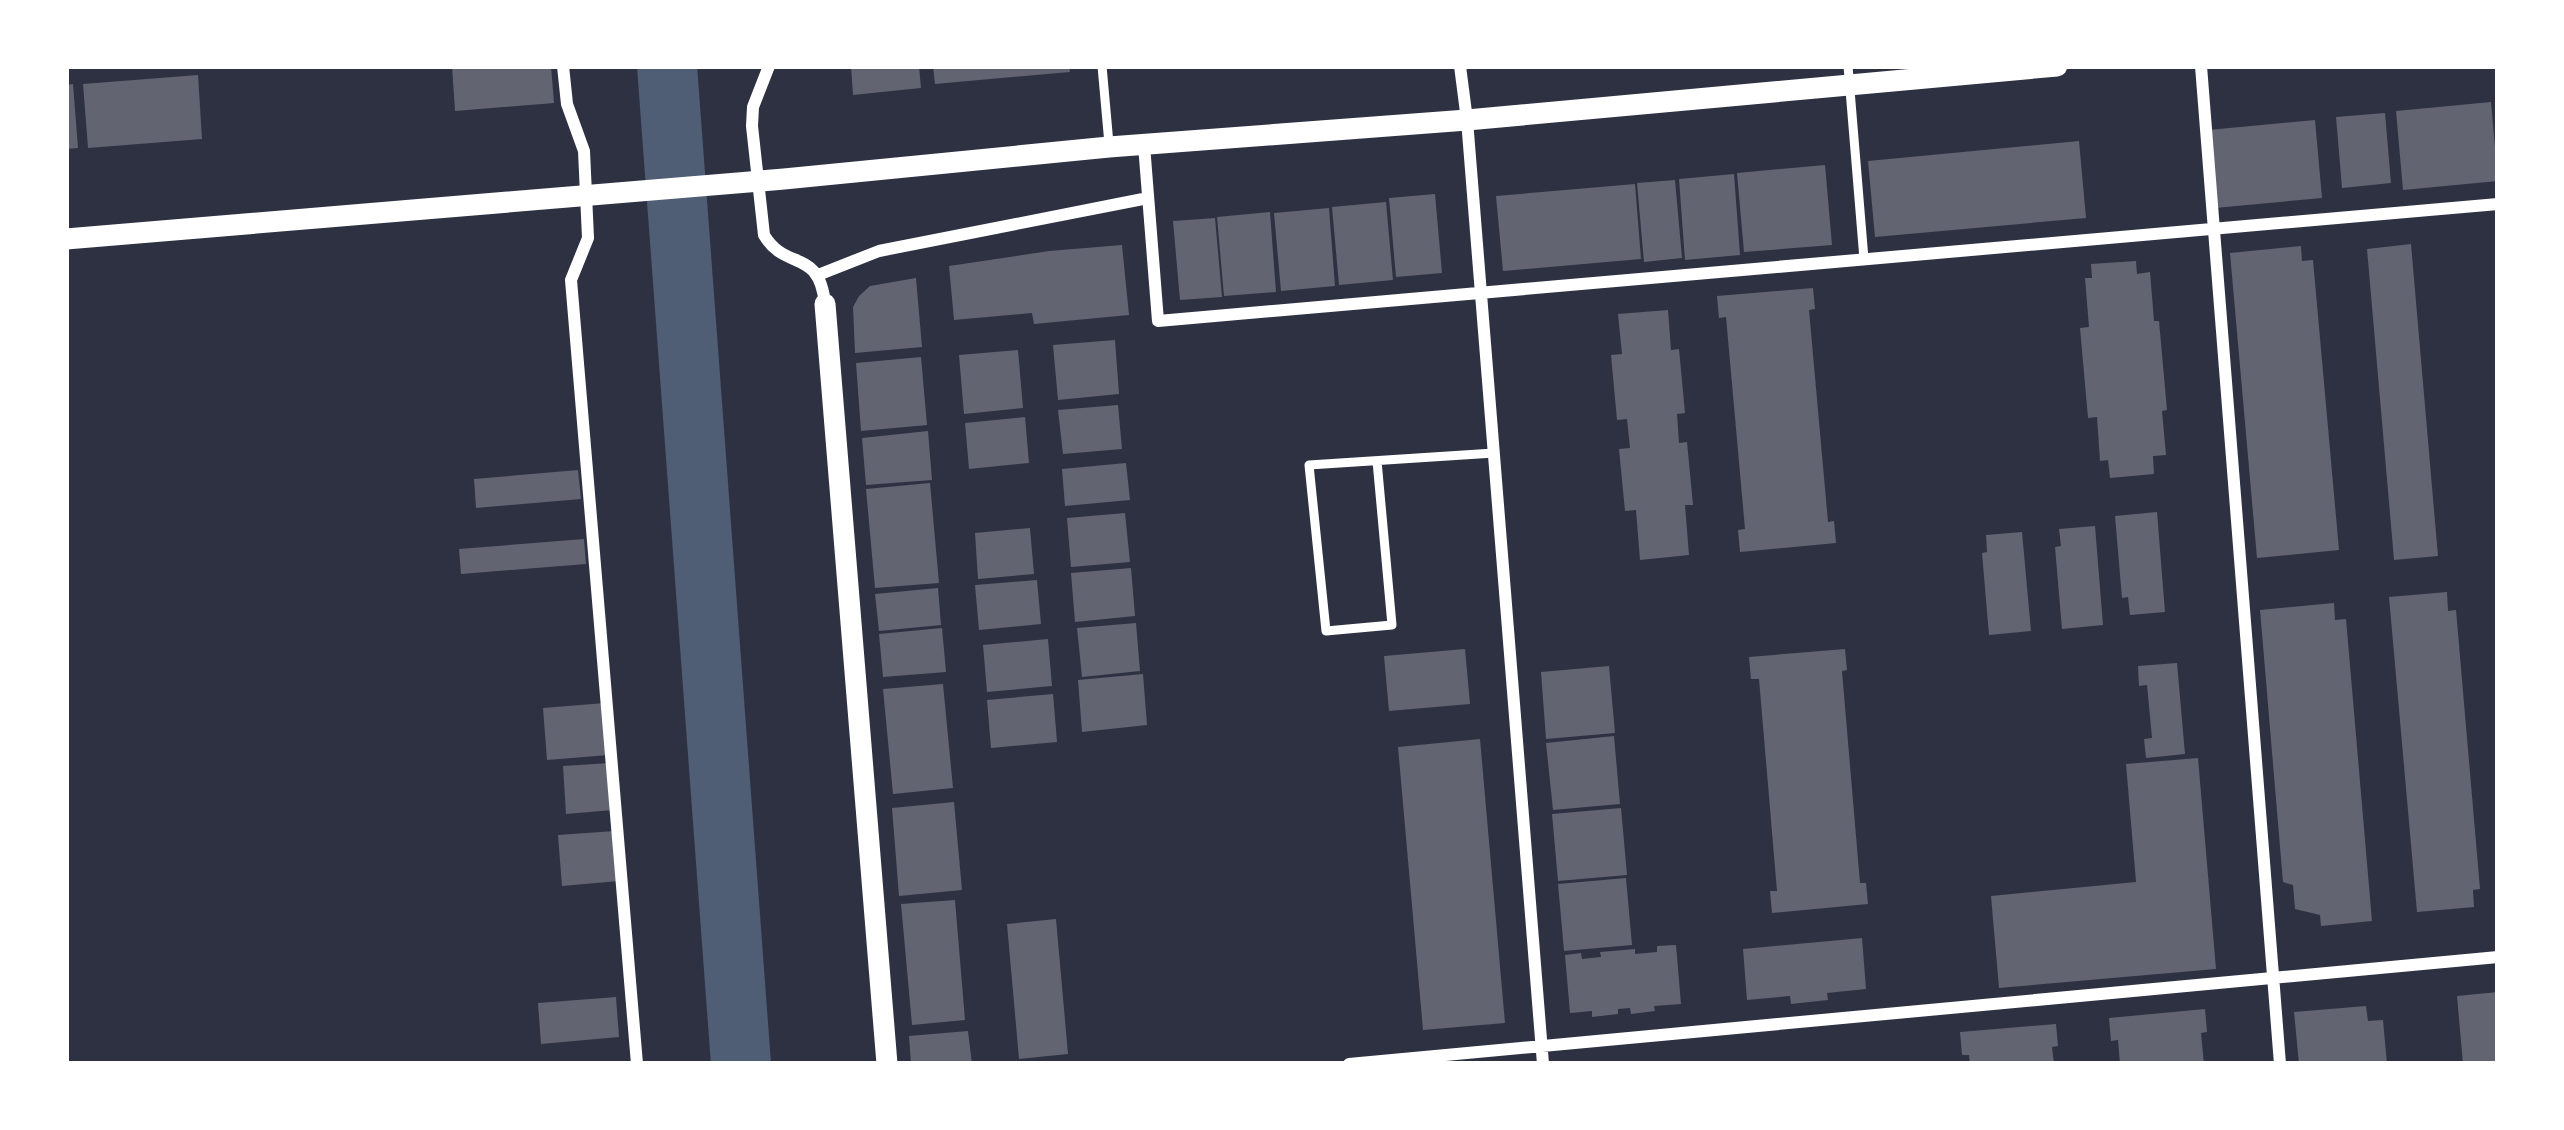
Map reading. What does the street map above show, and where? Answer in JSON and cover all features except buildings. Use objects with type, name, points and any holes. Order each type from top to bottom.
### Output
[{"type":"street","points":[[563,66],[567,104],[584,152],[588,238],[571,280],[637,1064]]},
{"type":"street","points":[[770,66],[758,90],[752,126],[764,235],[772,247],[818,275],[825,304],[887,1064]]},
{"type":"street","points":[[1460,66],[1543,1064]]},
{"type":"street","points":[[66,239],[1467,120],[1849,75],[2057,66]]},
{"type":"street","points":[[2201,66],[2280,1064]]},
{"type":"street","points":[[1144,145],[1158,321],[2498,204]]},
{"type":"street","points":[[818,275],[879,251],[1148,198]]},
{"type":"street","points":[[1348,1064],[2498,957]]},
{"type":"lane","points":[[1102,66],[1109,147]]},
{"type":"lane","points":[[1849,75],[1864,259]]},
{"type":"lane","points":[[1377,460],[1392,625],[1326,631],[1309,465],[1377,460],[1494,453]]},
{"type":"waterway","points":[[667,66],[741,1064]]}]
